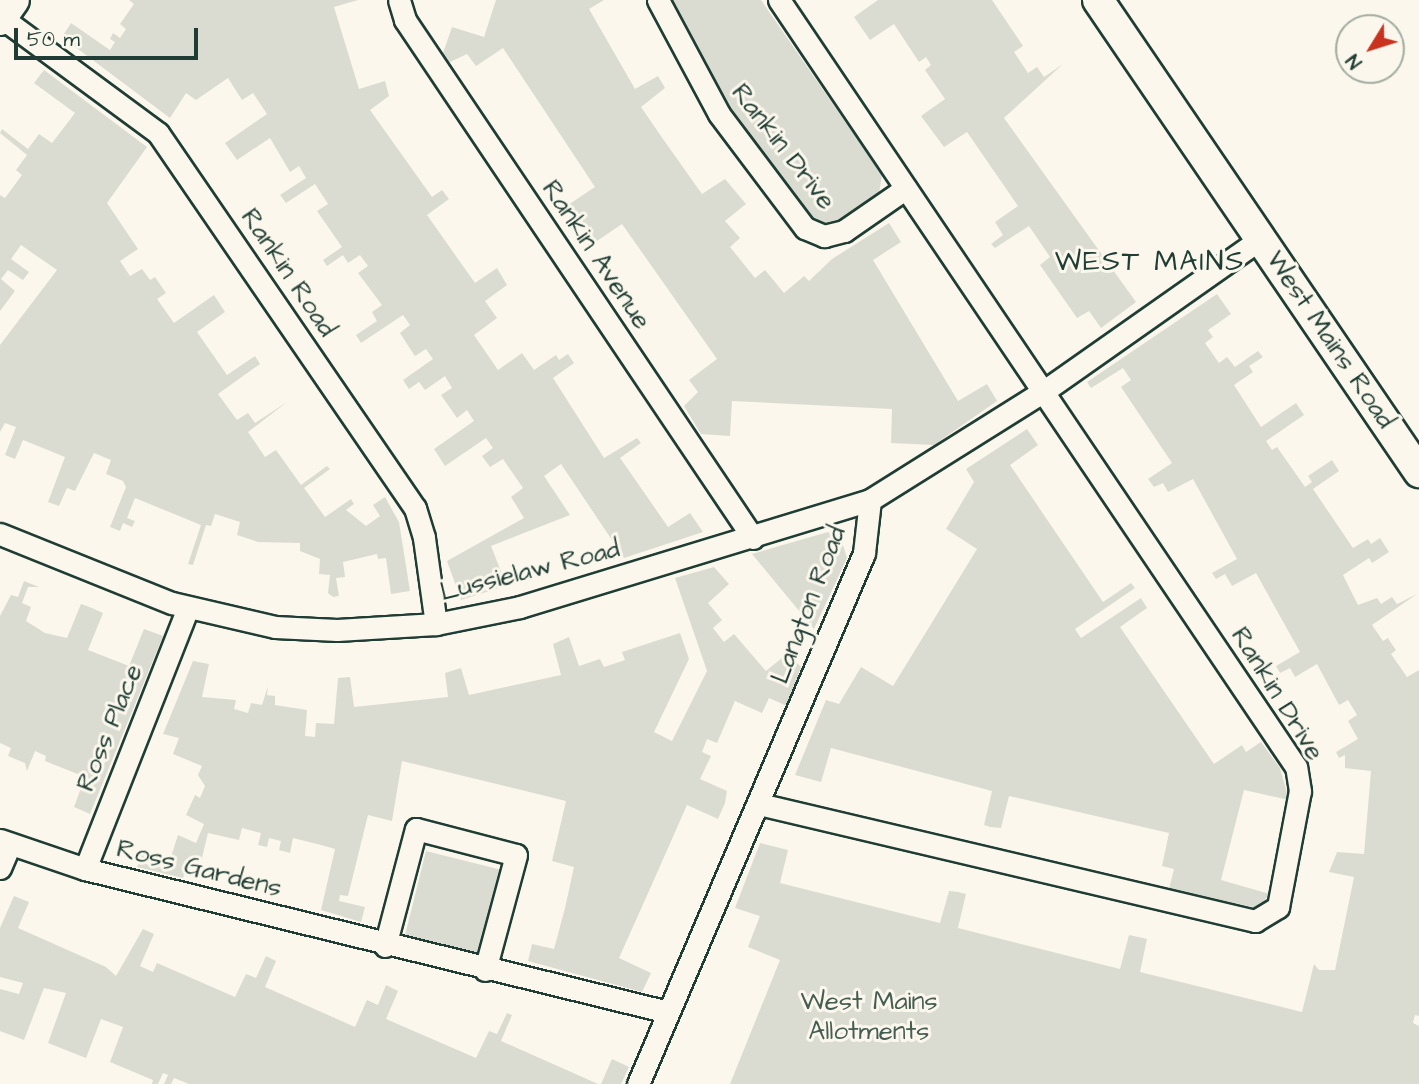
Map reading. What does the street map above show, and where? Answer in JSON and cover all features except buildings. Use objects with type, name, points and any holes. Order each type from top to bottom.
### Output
[{"type":"street","name":"Rankin Avenue","points":[[399,0],[405,20],[753,538]]},
{"type":"street","name":"Rankin Drive","points":[[658,0],[719,114],[805,228],[824,236],[844,231],[906,188]]},
{"type":"street","name":"Rankin Drive","points":[[759,804],[1247,921],[1266,918],[1278,907],[1300,792],[1296,766],[779,0]]},
{"type":"street","name":"West Mains Road","points":[[1098,0],[1419,472]]},
{"type":"street","name":"Rankin Road","points":[[5,12],[159,133],[415,508],[424,538],[436,624]]},
{"type":"street","name":"Langton Road","points":[[638,1084],[864,553],[870,500],[1044,391],[1262,238]]},
{"type":"street","name":"Lussielaw Road","points":[[0,534],[188,608],[295,629],[436,624],[520,607],[753,538],[870,500]]},
{"type":"street","name":"Ross Place","points":[[85,869],[188,608]]},
{"type":"street","points":[[385,946],[416,829],[516,855],[485,970]]},
{"type":"street","name":"Ross Gardens","points":[[5,842],[85,869],[385,946],[668,1012]]},
{"type":"street","points":[[0,868],[5,842]]},
{"type":"green space","points":[[129,0],[358,0],[334,7],[359,89],[385,81],[389,96],[370,110],[432,197],[442,190],[449,199],[427,215],[475,283],[497,268],[507,285],[485,301],[497,318],[474,335],[498,370],[522,353],[534,370],[556,355],[559,360],[568,354],[574,363],[553,378],[604,458],[637,438],[641,443],[620,458],[668,527],[690,513],[703,532],[624,558],[561,464],[544,476],[570,515],[491,546],[504,579],[497,582],[499,588],[461,600],[447,561],[524,518],[511,497],[523,488],[503,459],[490,467],[482,456],[493,448],[486,438],[445,466],[434,449],[474,421],[467,410],[457,418],[441,395],[452,388],[445,376],[425,390],[419,382],[409,389],[403,380],[433,359],[426,349],[415,356],[400,333],[410,325],[403,315],[361,343],[356,335],[377,321],[372,312],[382,305],[358,273],[368,266],[360,255],[348,263],[343,255],[327,266],[323,260],[342,247],[317,211],[328,204],[315,184],[286,203],[280,195],[306,178],[299,166],[290,172],[270,138],[237,160],[225,143],[267,114],[253,93],[242,100],[228,78],[196,100],[186,93],[170,118],[62,37],[71,23],[110,50],[115,42],[110,39],[113,33],[120,38],[126,29],[120,24],[134,4]]},
{"type":"green space","points":[[496,0],[604,0],[589,9],[635,89],[658,76],[665,88],[641,107],[663,139],[702,194],[725,179],[746,204],[725,221],[740,238],[730,247],[755,278],[765,270],[784,293],[804,276],[809,281],[832,259],[889,223],[901,242],[873,260],[958,401],[987,384],[997,401],[934,445],[891,443],[892,409],[732,401],[730,436],[701,434],[684,406],[698,392],[689,380],[717,359],[622,224],[594,243],[568,205],[595,187],[503,48],[476,66],[467,54],[448,63],[443,53],[452,27],[484,37]]},
{"type":"green space","points":[[669,0],[761,0],[882,175],[879,194],[836,224],[826,227],[811,221],[724,101]]},
{"type":"green space","points":[[878,0],[992,0],[1023,46],[1014,52],[1028,73],[1037,67],[1044,77],[1063,64],[1004,118],[1136,302],[1101,328],[1089,311],[1077,318],[1040,265],[1050,257],[1029,226],[995,248],[991,244],[1003,235],[995,222],[1018,206],[967,132],[944,147],[921,116],[945,99],[925,70],[931,65],[926,57],[919,62],[894,24],[870,40],[854,17]]},
{"type":"green space","points":[[44,70],[147,147],[107,203],[138,249],[120,261],[130,276],[142,269],[150,280],[155,277],[166,293],[157,299],[174,323],[214,295],[225,312],[197,332],[227,375],[255,356],[260,364],[218,394],[237,420],[248,413],[255,423],[287,402],[248,432],[265,457],[276,450],[301,485],[327,466],[330,469],[304,488],[325,517],[351,499],[354,504],[346,510],[366,526],[380,516],[373,505],[385,497],[399,522],[410,591],[391,594],[386,558],[378,559],[377,554],[343,562],[345,577],[336,578],[339,596],[333,597],[328,593],[330,575],[319,574],[320,559],[300,551],[300,543],[258,542],[237,535],[240,522],[215,514],[211,526],[206,525],[193,565],[188,564],[201,525],[135,498],[127,518],[135,521],[132,527],[123,523],[120,531],[110,527],[126,487],[123,481],[106,474],[111,460],[94,453],[75,491],[67,488],[59,506],[48,502],[65,457],[23,440],[15,459],[5,455],[16,427],[5,423],[0,432],[0,345],[57,270],[21,245],[11,259],[29,272],[23,280],[8,270],[1,279],[15,291],[0,311],[0,195],[5,198],[22,175],[16,170],[27,155],[0,133],[2,129],[28,149],[39,134],[52,143],[75,113],[34,83]]},
{"type":"green space","name":"West Mains Allotments","points":[[1217,294],[1231,314],[1208,330],[1213,337],[1205,343],[1219,363],[1227,357],[1235,367],[1258,351],[1263,357],[1249,366],[1253,372],[1234,385],[1261,427],[1296,403],[1304,415],[1266,441],[1272,450],[1277,447],[1305,487],[1312,482],[1308,476],[1332,460],[1339,471],[1313,489],[1353,548],[1368,539],[1371,544],[1380,538],[1389,552],[1372,563],[1369,558],[1343,575],[1358,605],[1377,598],[1381,604],[1392,597],[1397,604],[1417,594],[1372,625],[1383,641],[1388,638],[1396,650],[1391,654],[1407,677],[1419,670],[1419,1016],[1415,1015],[1413,1023],[1419,1026],[1419,1084],[730,1084],[780,960],[748,947],[760,916],[735,908],[760,843],[788,850],[780,883],[940,923],[949,891],[958,892],[966,894],[958,928],[1120,969],[1129,935],[1147,939],[1140,972],[1302,1012],[1314,964],[1319,970],[1335,970],[1354,877],[1329,872],[1337,852],[1364,854],[1371,771],[1345,768],[1345,755],[1339,758],[1336,752],[1358,739],[1348,721],[1357,715],[1348,700],[1339,705],[1317,664],[1295,677],[1290,668],[1280,673],[1276,666],[1300,652],[1256,573],[1232,586],[1225,574],[1216,579],[1212,573],[1237,559],[1193,479],[1168,492],[1163,483],[1154,487],[1148,479],[1172,463],[1121,387],[1131,380],[1123,368],[1091,388],[1087,382]]},
{"type":"green space","points":[[1027,429],[1038,445],[1010,465],[1103,602],[1131,583],[1135,588],[1075,629],[1081,638],[1141,598],[1147,608],[1120,627],[1214,764],[1242,745],[1246,752],[1261,742],[1280,768],[1289,800],[1244,790],[1221,880],[1270,894],[1258,908],[1169,889],[1174,869],[1162,866],[1169,833],[1009,796],[1001,828],[990,827],[984,825],[992,791],[831,748],[821,782],[795,775],[826,700],[839,704],[861,667],[893,686],[977,549],[946,529],[974,482],[966,469]]},
{"type":"green space","points":[[828,532],[843,545],[847,558],[814,629],[752,554]]},
{"type":"green space","points":[[714,567],[729,584],[708,603],[722,620],[713,628],[724,642],[734,634],[766,671],[788,653],[801,667],[787,706],[769,698],[762,713],[735,701],[717,743],[707,739],[702,752],[711,756],[700,779],[727,791],[725,803],[718,819],[687,805],[619,958],[651,973],[642,992],[528,961],[532,944],[554,949],[565,908],[574,867],[552,861],[566,801],[402,761],[392,821],[368,815],[348,896],[340,895],[339,901],[365,907],[361,922],[321,910],[335,849],[293,838],[290,853],[279,850],[281,841],[269,838],[267,847],[258,845],[261,833],[242,828],[239,840],[208,833],[201,862],[190,860],[183,878],[137,867],[142,855],[168,866],[178,835],[196,843],[204,824],[186,815],[195,795],[200,798],[205,786],[198,775],[202,766],[173,754],[179,738],[163,734],[193,661],[209,664],[202,697],[236,700],[234,709],[248,713],[251,703],[262,705],[268,686],[267,695],[275,696],[275,705],[307,710],[305,736],[315,737],[316,723],[334,724],[338,678],[350,677],[354,707],[448,697],[445,673],[461,668],[469,695],[561,675],[553,644],[569,637],[579,666],[600,659],[604,667],[625,660],[622,652],[680,633],[689,659],[654,732],[672,741],[707,671],[675,578]]},
{"type":"green space","points":[[24,581],[39,587],[28,587],[22,603],[31,607],[26,621],[45,633],[67,638],[81,604],[92,608],[103,613],[88,650],[129,666],[144,629],[163,636],[90,814],[74,807],[85,777],[45,761],[46,756],[35,751],[27,771],[25,763],[8,756],[11,748],[0,743],[0,616],[11,595],[18,597]]},
{"type":"green space","points":[[426,851],[500,869],[478,955],[405,936]]},
{"type":"green space","points":[[14,896],[29,902],[18,928],[106,967],[116,976],[143,929],[154,934],[140,966],[153,972],[157,963],[235,997],[246,974],[256,978],[266,956],[276,961],[265,987],[355,1027],[367,1000],[378,1005],[386,985],[398,991],[386,1019],[476,1058],[489,1031],[497,1034],[507,1013],[512,1015],[501,1041],[598,1084],[189,1084],[174,1078],[171,1084],[164,1084],[168,1075],[163,1073],[158,1084],[152,1084],[153,1080],[110,1062],[123,1027],[101,1019],[86,1058],[48,1043],[66,993],[44,988],[24,1040],[0,1031],[0,989],[19,994],[23,983],[0,977],[0,928]]},
{"type":"green space","points":[[612,1059],[629,1067],[621,1084],[601,1084]]},
{"type":"district","name":"WEST MAINS","points":[[1150,262]]}]
